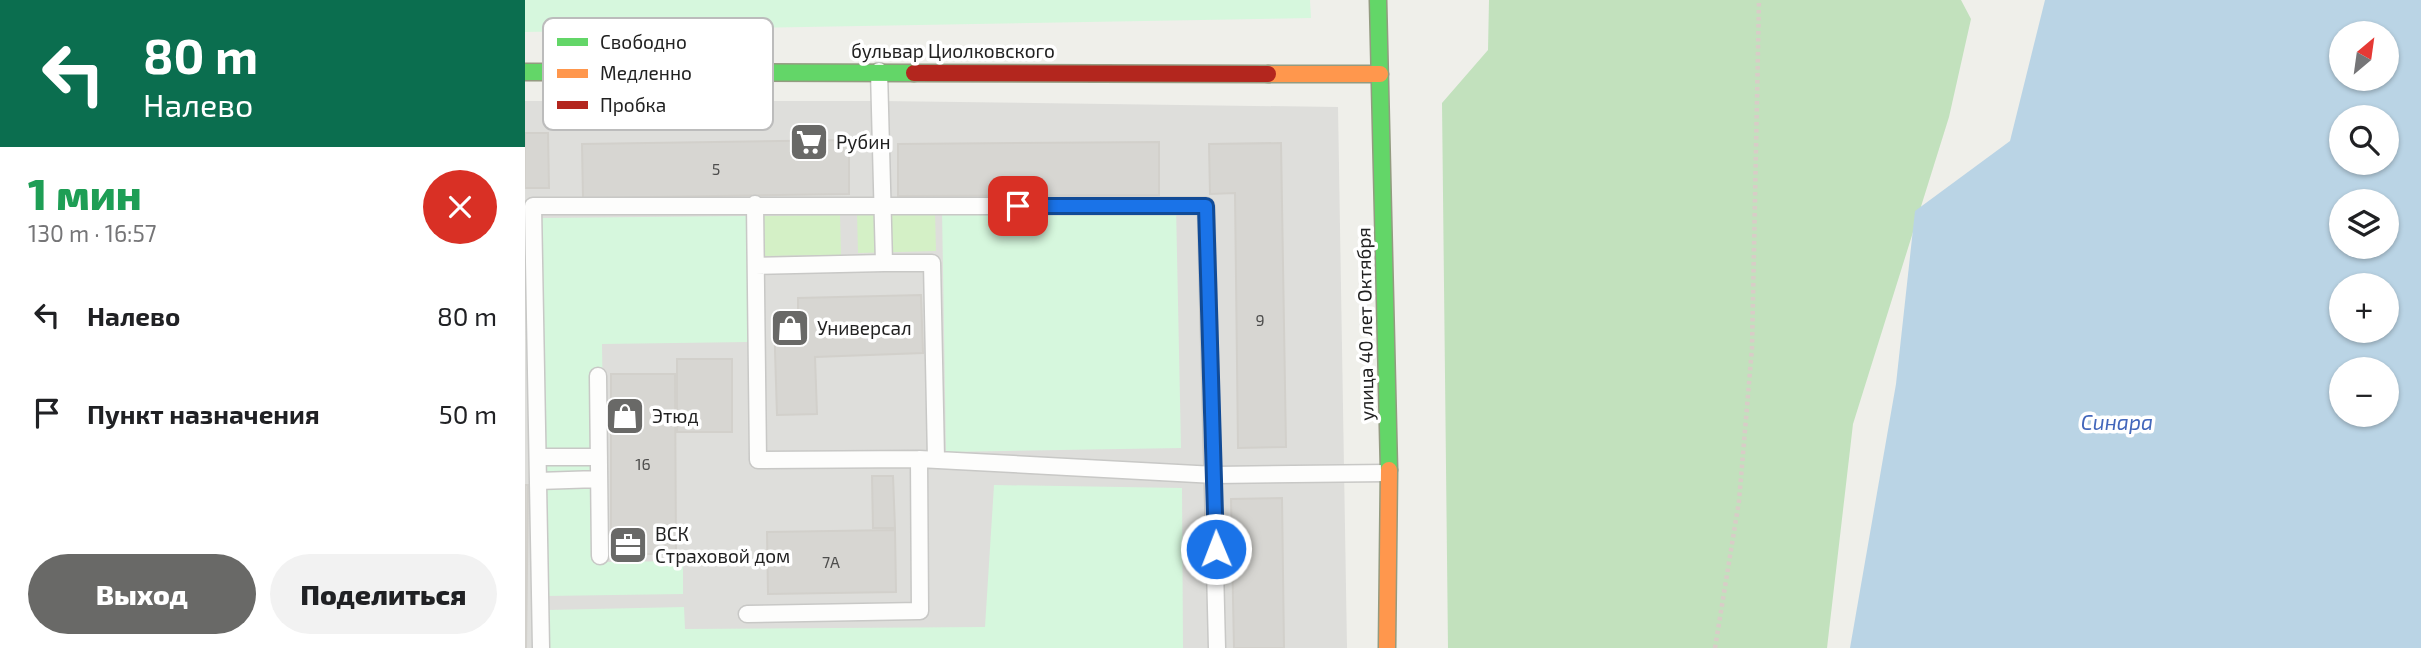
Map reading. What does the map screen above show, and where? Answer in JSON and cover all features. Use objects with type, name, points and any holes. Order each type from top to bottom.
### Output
[{"type":"street","name":"улица 40 лет Октября","points":[[1378,0],[1389,473],[1387,648]]},
{"type":"street","name":"бульвар Циолковского","points":[[773,71],[1380,74]]},
{"type":"street","name":"бульвар Циолковского","points":[[525,72],[543,72]]},
{"type":"lane","points":[[879,71],[884,263]]},
{"type":"lane","points":[[755,204],[758,460],[936,459],[1215,475],[1389,473]]},
{"type":"lane","points":[[541,648],[533,206],[755,204],[1206,206],[1215,475],[1217,648]]},
{"type":"lane","points":[[756,266],[932,263],[936,459]]},
{"type":"lane","points":[[599,376],[600,556]]},
{"type":"lane","points":[[538,457],[599,457]]},
{"type":"lane","points":[[747,614],[920,611],[919,459]]},
{"type":"lane","points":[[538,481],[599,480]]},
{"type":"path","points":[[1715,648],[1739,501],[1752,348],[1759,0]]},
{"type":"shaded area","points":[[525,101],[543,101],[543,130],[773,130],[773,101],[1338,107],[1347,648],[525,648]]},
{"type":"green space","points":[[525,0],[1310,0],[1311,18],[773,28],[773,18],[543,18],[543,32],[525,32]]},
{"type":"green space","points":[[1489,0],[1961,0],[1971,19],[1949,117],[1853,424],[1827,648],[1448,648],[1442,103],[1488,50]]},
{"type":"green space","points":[[1176,206],[1181,448],[946,452],[942,210]]},
{"type":"green space","points":[[935,212],[936,251],[858,253],[857,213]]},
{"type":"green space","points":[[840,215],[841,255],[763,256],[762,216]]},
{"type":"green space","points":[[746,216],[748,342],[602,344],[605,562],[683,561],[683,594],[546,596],[541,218]]},
{"type":"green space","points":[[994,485],[1182,488],[1183,648],[547,648],[547,610],[684,607],[685,629],[985,627]]},
{"type":"water","name":"Синара","points":[[2045,0],[2421,0],[2421,648],[1850,648],[1896,384],[1915,211],[2010,141]]},
{"type":"building","points":[[525,133],[548,133],[549,188],[525,188]]},
{"type":"building","points":[[849,140],[849,194],[583,198],[582,144]]},
{"type":"building","points":[[1159,142],[1159,195],[898,196],[898,144]]},
{"type":"building","points":[[1281,143],[1286,447],[1238,448],[1235,193],[1210,194],[1209,144]]},
{"type":"building","points":[[921,295],[923,353],[815,357],[817,414],[777,415],[774,318],[798,317],[798,298]]},
{"type":"building","points":[[677,359],[732,359],[732,432],[677,432]]},
{"type":"building","points":[[611,374],[675,374],[676,554],[611,554]]},
{"type":"building","points":[[872,476],[893,476],[895,528],[873,528]]},
{"type":"building","points":[[525,485],[528,485],[526,648],[525,648]]},
{"type":"building","points":[[1282,498],[1284,648],[1234,648],[1231,499]]},
{"type":"building","points":[[895,530],[896,592],[768,594],[767,532]]},
{"type":"traffic: fast","points":[[1378,0],[1389,470]]},
{"type":"traffic: fast","points":[[525,72],[543,72]]},
{"type":"traffic: fast","points":[[773,73],[914,73]]},
{"type":"traffic: slow","points":[[1268,74],[1380,74]]},
{"type":"traffic: slow","points":[[1387,648],[1389,470]]},
{"type":"traffic: jam","points":[[914,73],[1268,74]]},
{"type":"place","name":"Рубин","points":[[809,142]]},
{"type":"place","name":"Универсал","points":[[790,328]]},
{"type":"place","name":"Этюд","points":[[625,416]]},
{"type":"place","name":"ВСК Страховой дом","points":[[628,545]]},
{"type":"route","points":[[1018,206],[1206,206],[1216,549]]}]
